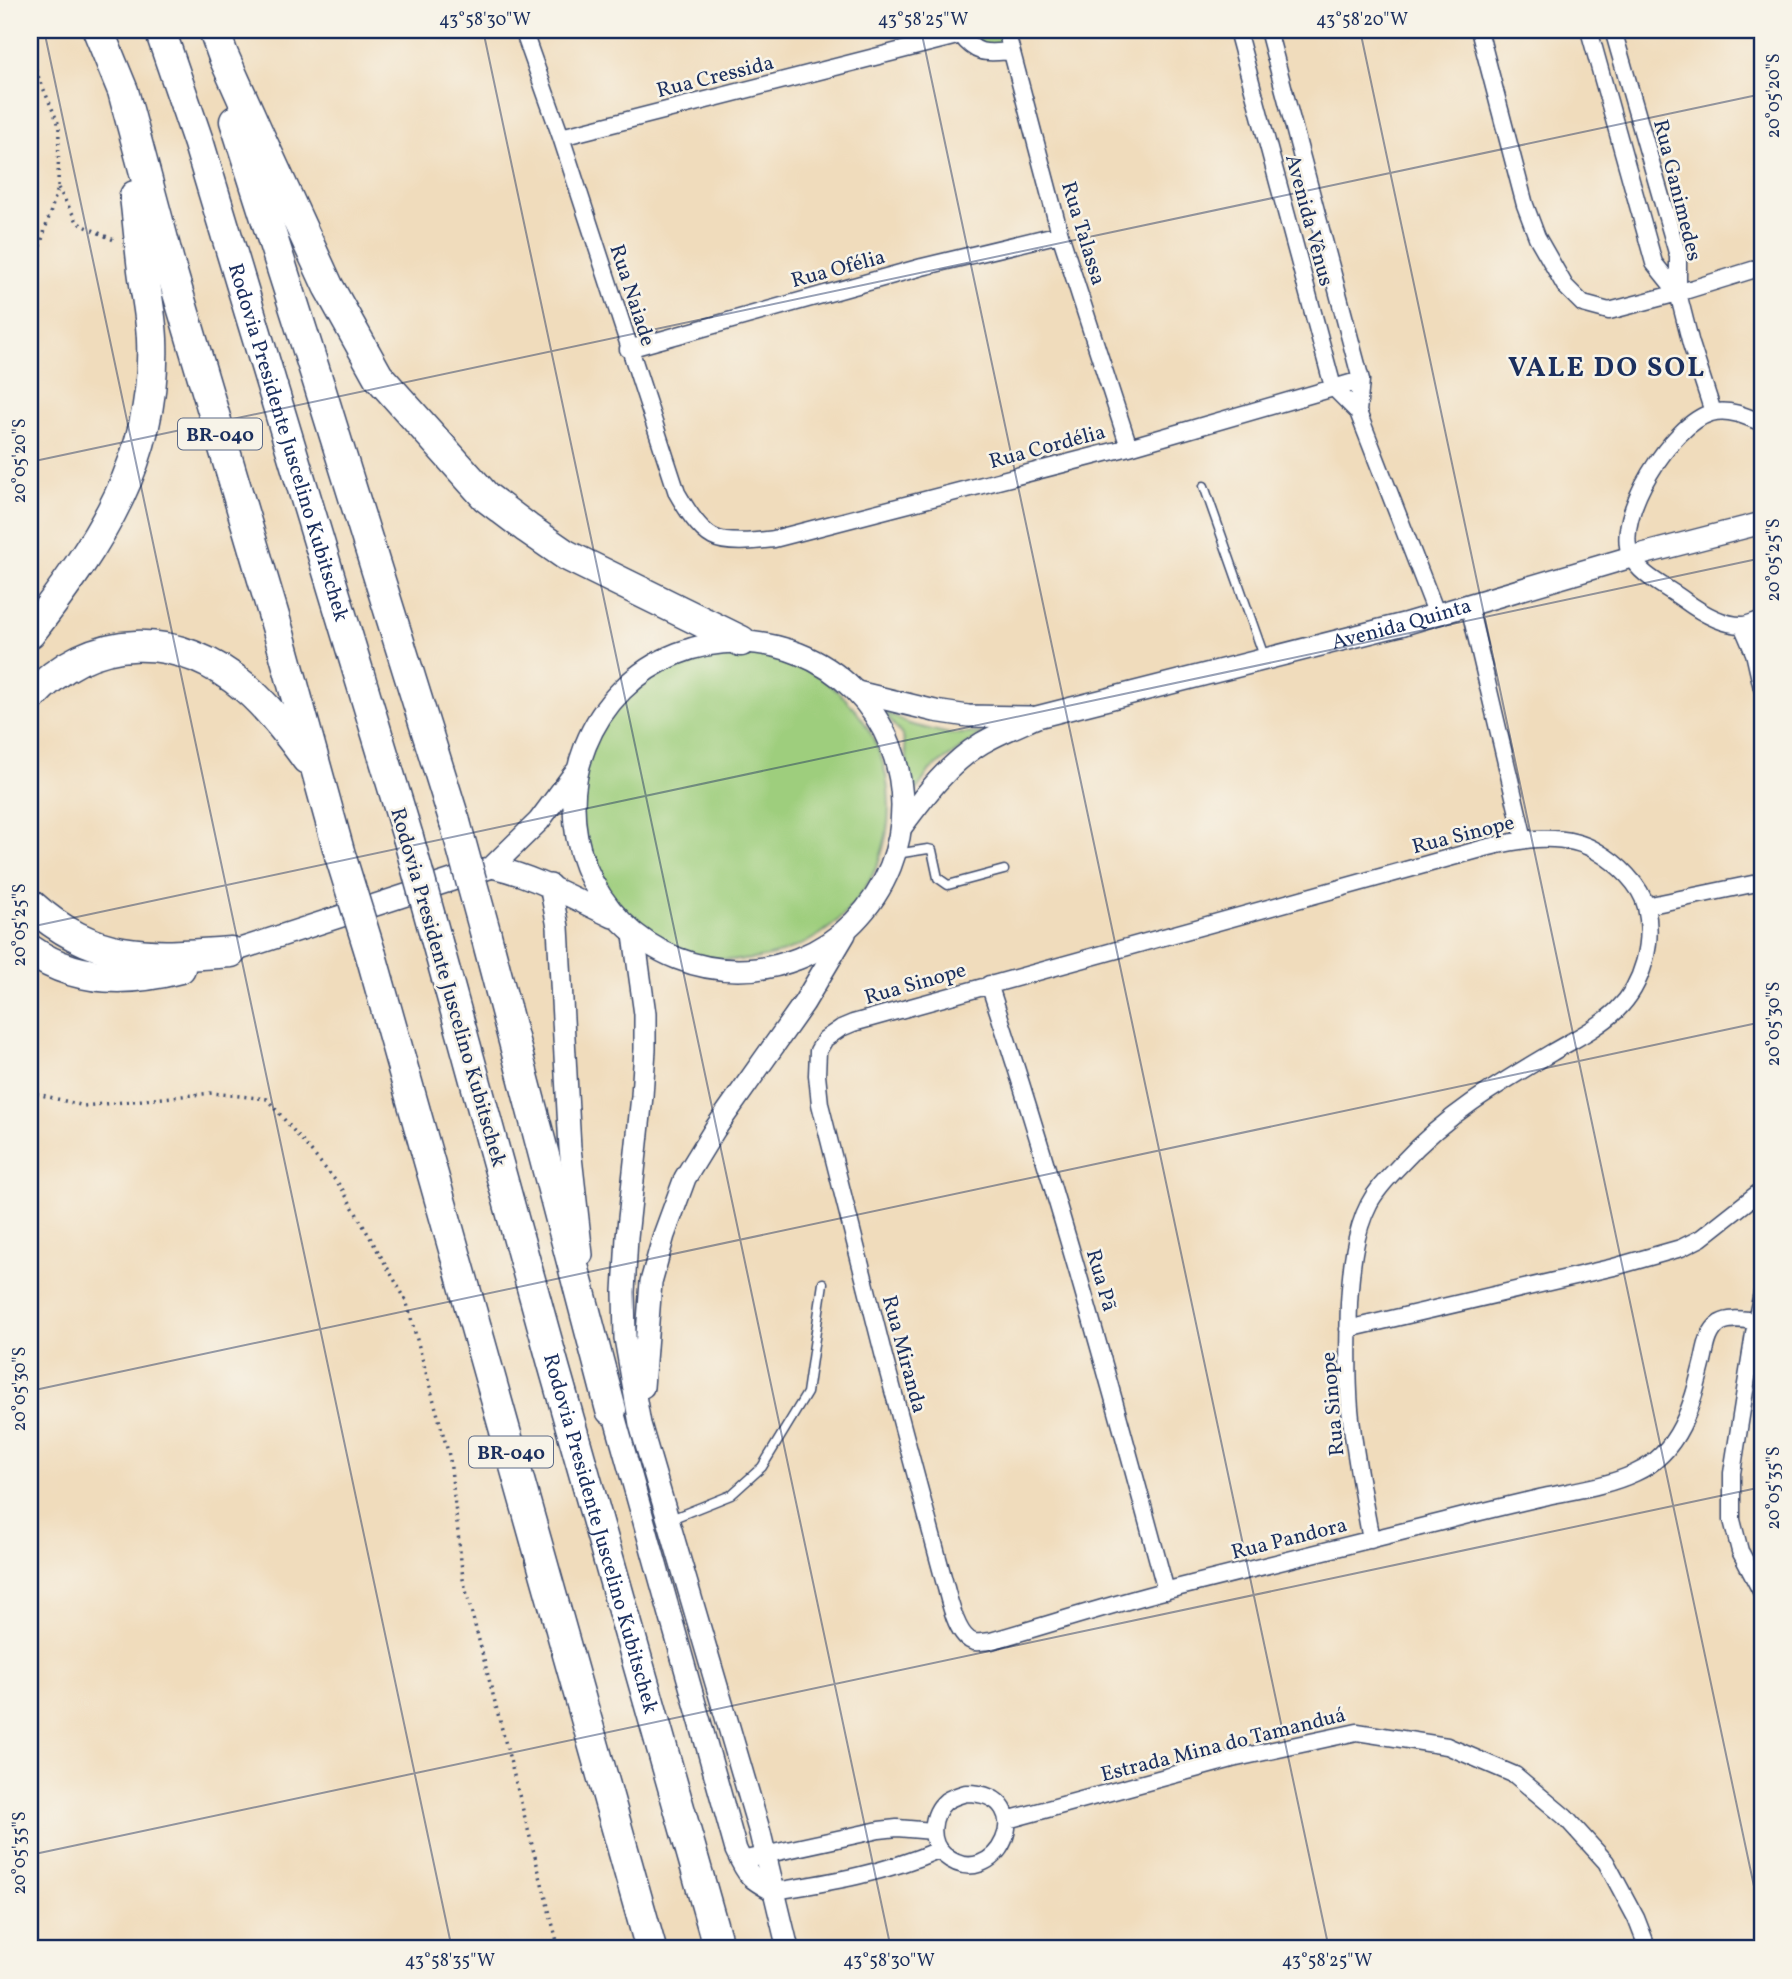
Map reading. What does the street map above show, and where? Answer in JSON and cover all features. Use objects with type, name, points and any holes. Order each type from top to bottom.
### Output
[{"type":"highway","name":"BR-040","points":[[98,30],[123,92],[170,266],[371,955],[652,1949]]},
{"type":"highway","name":"Rodovia Presidente Juscelino Kubitschek","points":[[160,30],[199,145],[408,837],[719,1949]]},
{"type":"highway","points":[[212,30],[328,286],[378,376],[486,497],[527,528],[566,555],[741,642]]},
{"type":"highway","points":[[212,30],[230,109],[455,822],[611,1410]]},
{"type":"highway","points":[[30,633],[74,576],[100,534],[127,481],[146,417],[151,380],[152,339],[123,92]]},
{"type":"highway","points":[[30,698],[61,670],[107,649],[135,645],[165,648],[187,654],[217,668],[246,688],[271,712],[319,776]]},
{"type":"highway","points":[[30,904],[46,919],[96,946],[144,955],[176,956],[231,952]]},
{"type":"highway","points":[[30,950],[45,961],[64,969],[111,978],[165,972],[231,952]]},
{"type":"street","name":"Rua Naiade","points":[[523,30],[561,137],[677,493],[693,519],[713,537],[740,542]]},
{"type":"street","name":"Rua Talassa","points":[[1006,30],[1060,234],[1129,447]]},
{"type":"street","name":"Avenida Vênus","points":[[1237,30],[1332,387],[1358,412],[1437,615]]},
{"type":"street","name":"Avenida Vênus","points":[[1268,30],[1361,380],[1358,412]]},
{"type":"street","points":[[1479,30],[1525,205],[1537,237],[1565,286],[1583,304],[1609,311],[1762,267]]},
{"type":"street","name":"Rua Ganimedes","points":[[1589,30],[1654,263],[1678,293]]},
{"type":"street","name":"Rua Ganimedes","points":[[1613,30],[1678,256],[1678,293]]},
{"type":"street","name":"Rua Cressida","points":[[561,137],[962,32],[970,47],[978,51],[1011,51]]},
{"type":"street","name":"Rua Ofélia","points":[[628,349],[922,267],[1060,234]]},
{"type":"street","points":[[1678,293],[1713,412]]},
{"type":"street","name":"Rua Cordélia","points":[[740,542],[774,539],[1129,447],[1361,380]]},
{"type":"street","points":[[1762,422],[1739,413],[1713,412],[1693,420],[1652,467],[1637,496],[1627,543],[1631,558],[1646,575],[1693,606],[1720,621],[1742,625],[1762,619]]},
{"type":"street","name":"Avenida Quinta","points":[[902,826],[937,780],[960,760],[980,744],[1037,717],[1437,615],[1762,523]]},
{"type":"street","points":[[1469,606],[1524,839]]},
{"type":"street","points":[[1742,625],[1754,653],[1762,688]]},
{"type":"street","points":[[640,1424],[651,1282],[664,1235],[685,1178],[715,1129],[804,1003],[849,928],[880,890],[896,855],[902,826],[901,778],[885,731],[857,692],[823,665],[784,648],[741,642],[695,647],[653,664],[618,693],[591,730],[576,772],[572,809],[576,845],[589,879],[608,910],[627,928],[645,1014],[642,1096],[626,1237],[624,1292],[625,1338],[640,1424],[765,1854],[788,1949]]},
{"type":"street","name":"Avenida Quinta","points":[[857,692],[968,716],[1037,717]]},
{"type":"street","points":[[231,952],[492,867],[540,821],[576,772]]},
{"type":"street","name":"Rua Sinope","points":[[818,1051],[825,1039],[853,1023],[1485,848],[1524,839],[1550,839],[1588,845],[1612,860],[1635,886],[1646,906],[1648,938],[1645,961],[1638,980],[1618,1009],[1601,1024],[1463,1108],[1415,1148],[1383,1182],[1361,1223],[1350,1282],[1348,1378],[1350,1412],[1371,1539]]},
{"type":"street","points":[[492,867],[522,874],[550,886],[627,928],[675,959],[720,970],[766,968],[811,954],[849,928]]},
{"type":"street","points":[[1646,906],[1762,882]]},
{"type":"street","points":[[550,886],[558,927],[570,1148],[582,1258],[611,1410],[741,1860],[750,1877],[775,1891],[838,1882],[938,1850]]},
{"type":"street","name":"Rua Pã","points":[[989,984],[1043,1151],[1166,1591]]},
{"type":"street","name":"Rua Miranda","points":[[818,1051],[820,1104],[946,1588],[957,1624],[965,1636],[974,1642],[991,1641]]},
{"type":"street","points":[[1348,1329],[1614,1268],[1681,1248],[1701,1238],[1762,1190]]},
{"type":"street","points":[[1762,1293],[1732,1473],[1732,1520],[1740,1552],[1762,1593]]},
{"type":"street","name":"Rua Pandora","points":[[991,1641],[1166,1591],[1624,1478],[1644,1469],[1666,1450],[1679,1433],[1690,1411],[1713,1330],[1721,1322],[1731,1319],[1756,1321]]},
{"type":"street","name":"Estrada Mina do Tamanduá","points":[[1007,1820],[1232,1759],[1357,1732],[1447,1745],[1515,1774],[1565,1817],[1606,1862],[1636,1918],[1648,1949]]},
{"type":"street","points":[[966,1793],[987,1796],[1003,1810],[1007,1820],[1004,1842],[998,1851],[979,1863],[957,1862],[938,1850],[933,1831],[934,1820],[946,1801],[966,1793]]},
{"type":"street","points":[[741,1860],[879,1830],[897,1828],[933,1831]]},
{"type":"lane","points":[[1204,486],[1265,659]]},
{"type":"lane","points":[[896,855],[932,849],[938,878],[948,885],[1004,870]]},
{"type":"lane","points":[[668,1520],[731,1495],[762,1467],[807,1393],[822,1283]]},
{"type":"path","points":[[30,57],[59,125],[58,188],[30,278]]},
{"type":"path","points":[[58,188],[78,223],[141,253]]},
{"type":"path","points":[[30,1092],[84,1107],[212,1093],[267,1099],[341,1187],[406,1300],[450,1459],[463,1579],[559,1949]]},
{"type":"green space","points":[[969,30],[1006,30],[1002,43],[991,49],[970,38]]},
{"type":"green space","points":[[735,652],[765,655],[794,664],[821,678],[844,697],[863,720],[877,747],[886,776],[889,806],[886,836],[877,865],[863,892],[844,915],[821,934],[794,948],[765,957],[735,960],[705,957],[676,948],[649,934],[626,915],[607,892],[593,865],[584,836],[581,806],[584,776],[593,747],[607,720],[626,697],[649,678],[676,664],[705,655]]},
{"type":"green space","points":[[883,711],[909,724],[949,734],[983,733],[930,770],[908,803],[908,765],[903,737]]},
{"type":"district","name":"VALE DO SOL","points":[[1607,366]]}]
